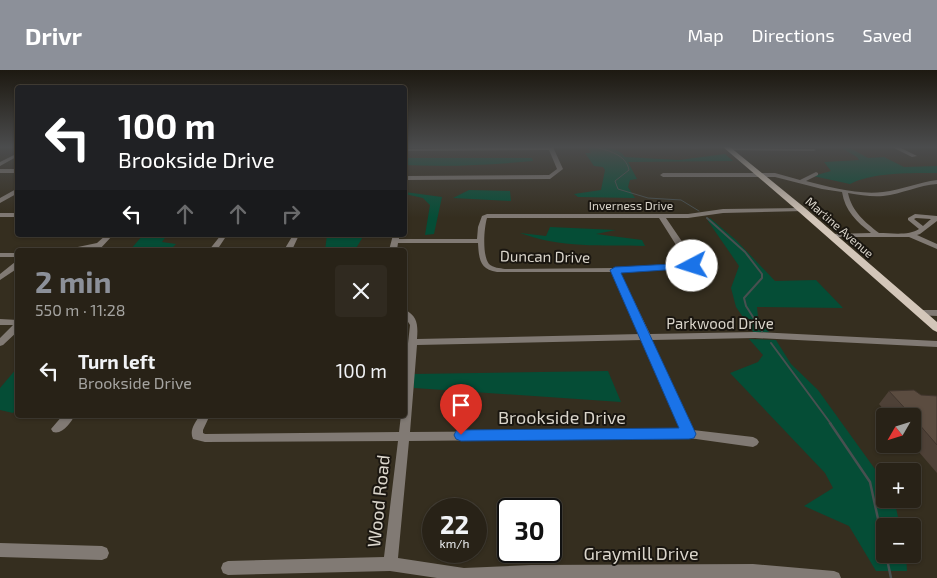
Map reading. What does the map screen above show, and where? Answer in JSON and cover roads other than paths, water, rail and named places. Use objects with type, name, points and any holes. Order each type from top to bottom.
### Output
[{"type":"main road","name":"Martine Avenue","points":[[754,171],[937,328]]},
{"type":"street","points":[[0,171],[15,171]]},
{"type":"street","points":[[407,178],[550,177],[558,171]]},
{"type":"street","points":[[663,175],[758,174],[784,176],[844,192],[884,194],[925,183],[937,182]]},
{"type":"street","points":[[802,181],[816,174]]},
{"type":"street","points":[[0,200],[15,192]]},
{"type":"street","points":[[844,192],[850,211],[878,236]]},
{"type":"street","name":"Inverness Drive","points":[[481,241],[482,219],[492,216],[688,216],[723,211],[802,210]]},
{"type":"street","points":[[0,215],[15,215]]},
{"type":"street","name":"Duncan Drive","points":[[481,241],[484,262],[494,269],[615,270],[692,266],[692,262],[661,216]]},
{"type":"street","points":[[923,229],[910,219],[915,216],[937,218]]},
{"type":"street","points":[[832,236],[910,235],[918,233],[937,218]]},
{"type":"street","points":[[910,235],[937,247]]},
{"type":"street","points":[[97,247],[108,237]]},
{"type":"street","points":[[214,248],[222,237]]},
{"type":"street","points":[[396,238],[481,241]]},
{"type":"street","points":[[0,255],[15,256]]},
{"type":"street","points":[[0,278],[15,266]]},
{"type":"street","points":[[615,270],[689,434],[753,442]]},
{"type":"street","points":[[920,313],[937,313]]},
{"type":"street","name":"Wood Road","points":[[407,315],[413,321],[407,401]]},
{"type":"street","points":[[0,322],[15,324]]},
{"type":"street","points":[[0,343],[15,327]]},
{"type":"street","name":"Parkwood Drive","points":[[412,342],[755,335],[937,344]]},
{"type":"street","points":[[57,429],[67,418]]},
{"type":"street","points":[[197,436],[197,430],[203,418]]},
{"type":"street","name":"Wood Road","points":[[228,568],[390,564],[406,418]]},
{"type":"street","name":"Brookside Drive","points":[[197,436],[204,438],[689,434]]},
{"type":"street","points":[[0,550],[102,552]]},
{"type":"street","name":"Graymill Drive","points":[[390,564],[464,575],[531,572],[753,570],[834,578]]},
{"type":"waterway","points":[[628,171],[615,181],[618,189],[648,198],[681,200],[699,211]]},
{"type":"waterway","points":[[707,218],[745,252],[762,274],[762,278],[744,298],[746,306],[762,331]]},
{"type":"waterway","points":[[771,343],[831,424]]},
{"type":"waterway","points":[[830,423],[870,482],[878,518]]},
{"type":"waterway","points":[[888,563],[891,578]]}]
